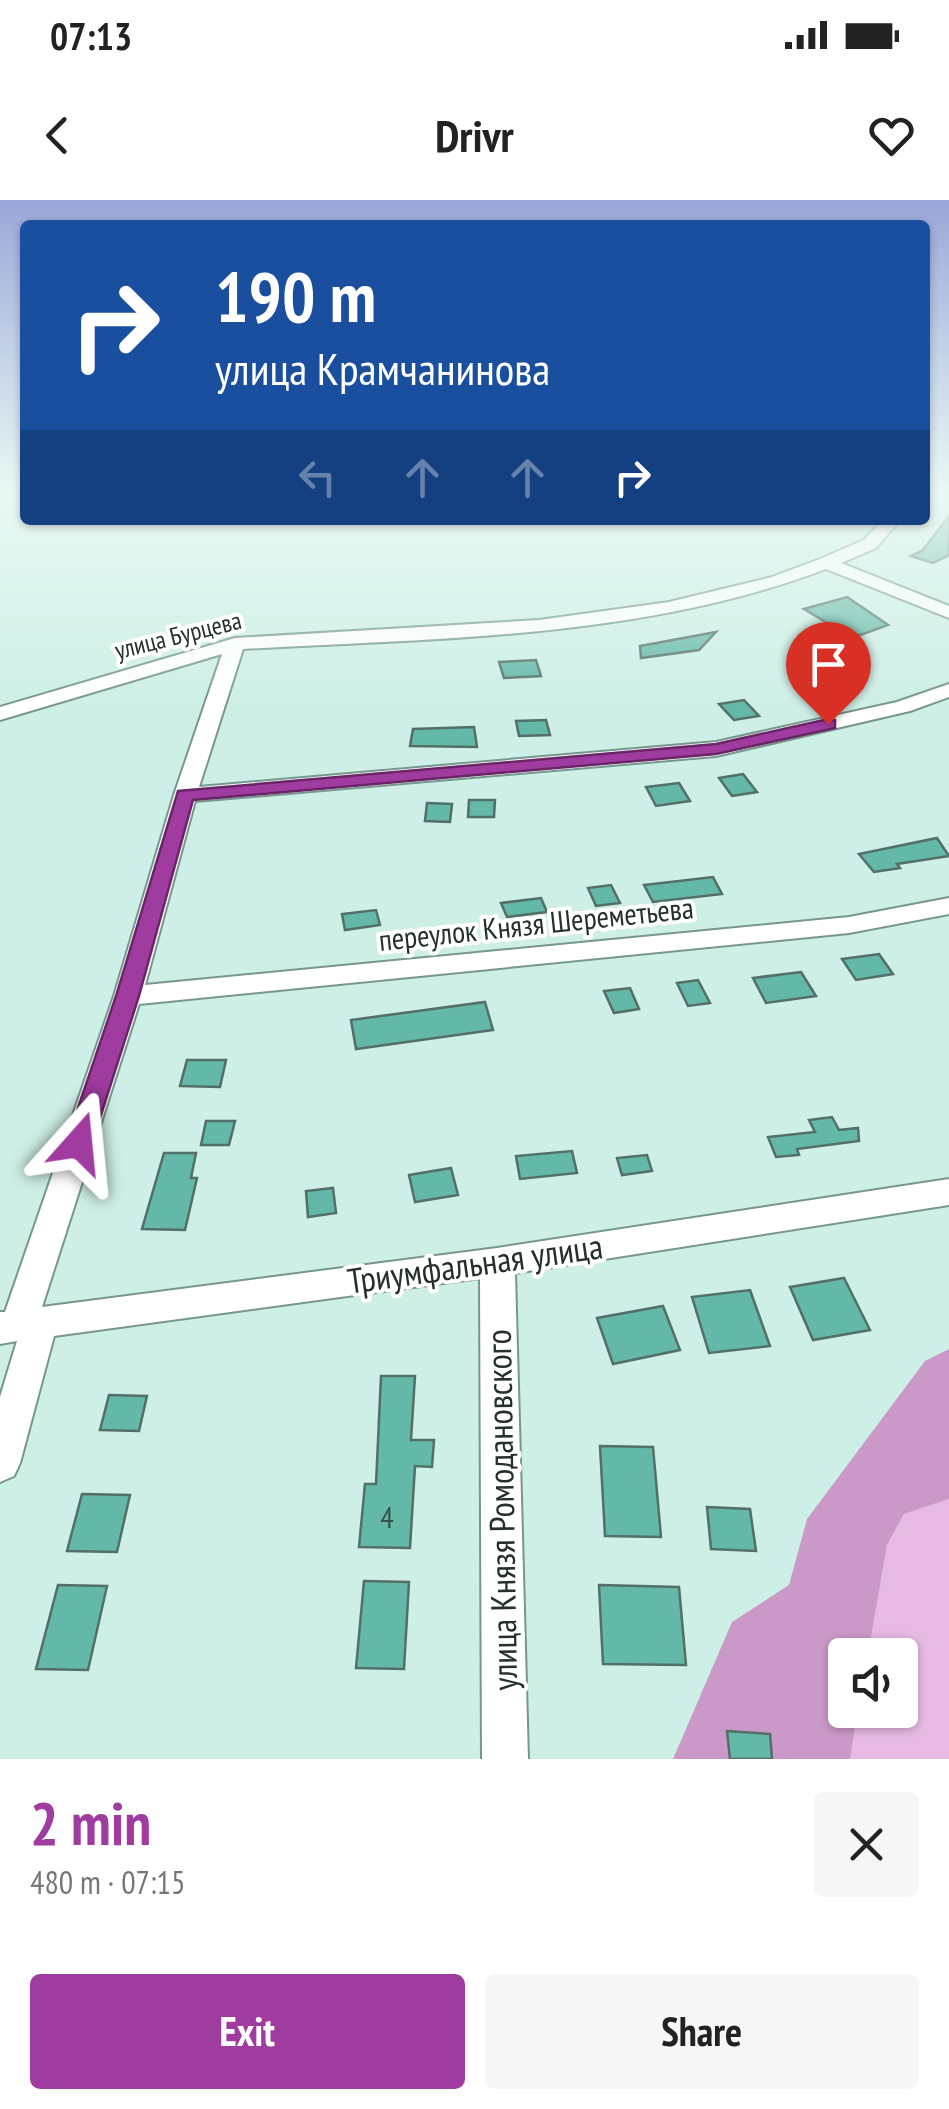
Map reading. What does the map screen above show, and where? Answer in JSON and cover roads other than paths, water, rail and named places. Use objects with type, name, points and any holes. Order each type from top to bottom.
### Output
[{"type":"street","name":"улица Бурцева","points":[[0,714],[235,644],[539,626],[669,608],[778,581],[833,561]]},
{"type":"street","points":[[826,564],[949,612]]},
{"type":"street","points":[[0,1463],[19,1326],[128,996],[184,796],[235,644]]},
{"type":"street","points":[[184,796],[716,749],[904,708],[949,690]]},
{"type":"street","name":"переулок Князя Шереметьева","points":[[128,996],[849,925],[949,906]]},
{"type":"street","name":"Триумфальная улица","points":[[19,1326],[497,1262],[949,1192]]},
{"type":"street","name":"улица Князя Ромодановского","points":[[497,1262],[505,1759]]}]
